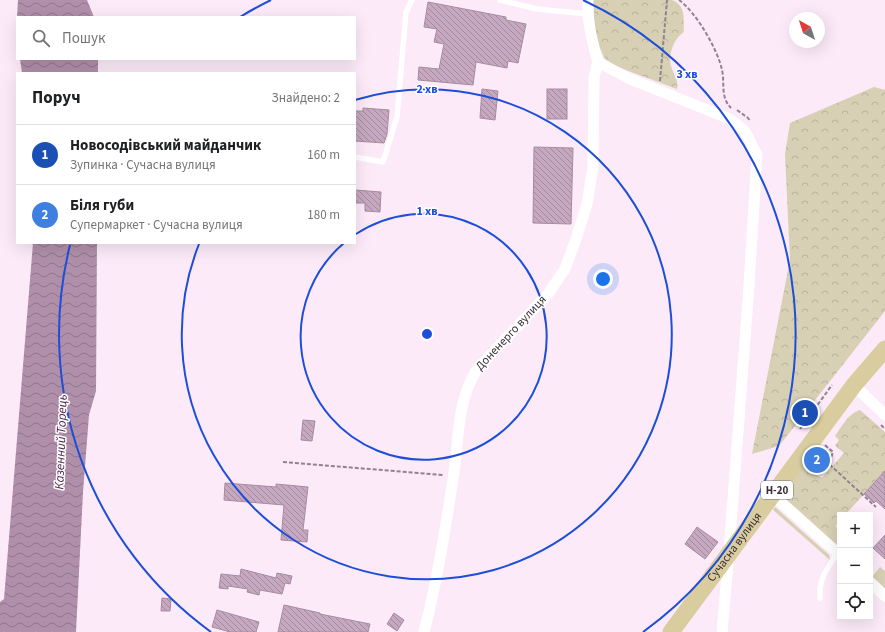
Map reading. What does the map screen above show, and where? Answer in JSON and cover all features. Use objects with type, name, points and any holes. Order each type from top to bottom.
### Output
[{"type":"main road","name":"Сучасна вулиця","points":[[671,632],[854,385],[885,349]]},
{"type":"street","points":[[588,0],[588,14],[592,40],[598,62],[630,79],[730,119],[745,131],[757,155],[730,552],[722,632]]},
{"type":"street","name":"Доненерго вулиця","points":[[424,632],[436,583],[454,478],[458,431],[472,377],[478,368],[548,294],[565,269],[587,204],[593,167],[594,77],[598,62]]},
{"type":"street","points":[[854,385],[885,415]]},
{"type":"street","points":[[773,495],[837,552]]},
{"type":"street","points":[[872,584],[885,596]]},
{"type":"lane","points":[[356,157],[383,162],[397,117],[406,12],[412,0]]},
{"type":"lane","points":[[500,0],[537,10],[588,14]]},
{"type":"lane","points":[[820,598],[821,582],[825,572],[837,555]]},
{"type":"path","points":[[660,90],[667,0]]},
{"type":"path","points":[[679,0],[701,24],[707,34],[722,68],[722,87],[725,100],[730,107],[742,113],[752,124]]},
{"type":"path","points":[[800,430],[832,386]]},
{"type":"path","points":[[823,444],[833,452],[829,464],[876,507]]},
{"type":"path","points":[[283,462],[454,478]]},
{"type":"green space","points":[[593,0],[672,0],[680,6],[683,14],[684,32],[677,38],[670,56],[671,66],[676,77],[677,89],[615,66],[605,59],[595,38]]},
{"type":"green space","points":[[874,87],[885,90],[885,311],[779,446],[752,454],[790,260],[785,154],[790,123]]},
{"type":"green space","points":[[860,410],[885,432],[885,471],[848,512],[837,512],[837,525],[829,535],[788,497],[809,470],[822,478],[844,453],[835,446],[839,440],[835,436],[849,417]]},
{"type":"green space","points":[[803,466],[809,470],[789,497],[828,534],[835,526],[837,528],[837,547],[783,498],[782,495]]},
{"type":"green space","points":[[775,507],[829,555],[830,560],[773,510]]},
{"type":"green space","points":[[880,567],[885,571],[885,592],[873,580],[873,576]]},
{"type":"water","points":[[18,0],[87,0],[94,16],[17,16]]},
{"type":"water","points":[[20,60],[98,60],[98,72],[22,72]]},
{"type":"water","name":"Казенний Торець","points":[[33,244],[97,244],[96,391],[89,415],[83,492],[76,632],[0,632],[0,602],[4,599]]},
{"type":"building","points":[[428,2],[506,17],[506,20],[526,24],[518,63],[508,61],[507,68],[476,62],[473,85],[418,80],[419,67],[439,69],[444,44],[434,42],[437,29],[424,27]]},
{"type":"building","points":[[482,89],[498,91],[495,120],[480,118]]},
{"type":"building","points":[[547,89],[567,89],[567,119],[547,119]]},
{"type":"building","points":[[363,108],[389,110],[387,134],[384,143],[356,141],[356,111],[363,111]]},
{"type":"building","points":[[534,147],[573,148],[571,224],[533,223]]},
{"type":"building","points":[[356,190],[381,192],[380,212],[365,211],[365,203],[356,203]]},
{"type":"building","points":[[303,420],[315,421],[312,441],[301,440]]},
{"type":"building","points":[[820,449],[827,455],[814,471],[807,466]]},
{"type":"building","points":[[885,471],[885,509],[876,501],[874,503],[864,494]]},
{"type":"building","points":[[225,483],[276,487],[276,484],[308,487],[303,530],[308,530],[307,542],[281,540],[284,505],[224,500]]},
{"type":"building","points":[[697,527],[718,542],[705,559],[685,544]]},
{"type":"building","points":[[885,535],[885,559],[873,548]]},
{"type":"building","points":[[241,569],[276,578],[277,573],[292,576],[290,584],[285,583],[282,594],[260,590],[259,595],[247,592],[248,589],[228,586],[228,589],[219,588],[221,574],[240,576]]},
{"type":"building","points":[[162,598],[171,599],[170,611],[161,611]]},
{"type":"building","points":[[284,605],[370,624],[368,632],[278,632]]},
{"type":"building","points":[[217,610],[259,622],[256,632],[230,632],[212,627]]},
{"type":"building","points":[[394,613],[404,620],[397,631],[387,624]]},
{"type":"place","name":"Новосодівський майданчик","points":[[805,413]]},
{"type":"place","name":"Біля губи","points":[[817,460]]}]
